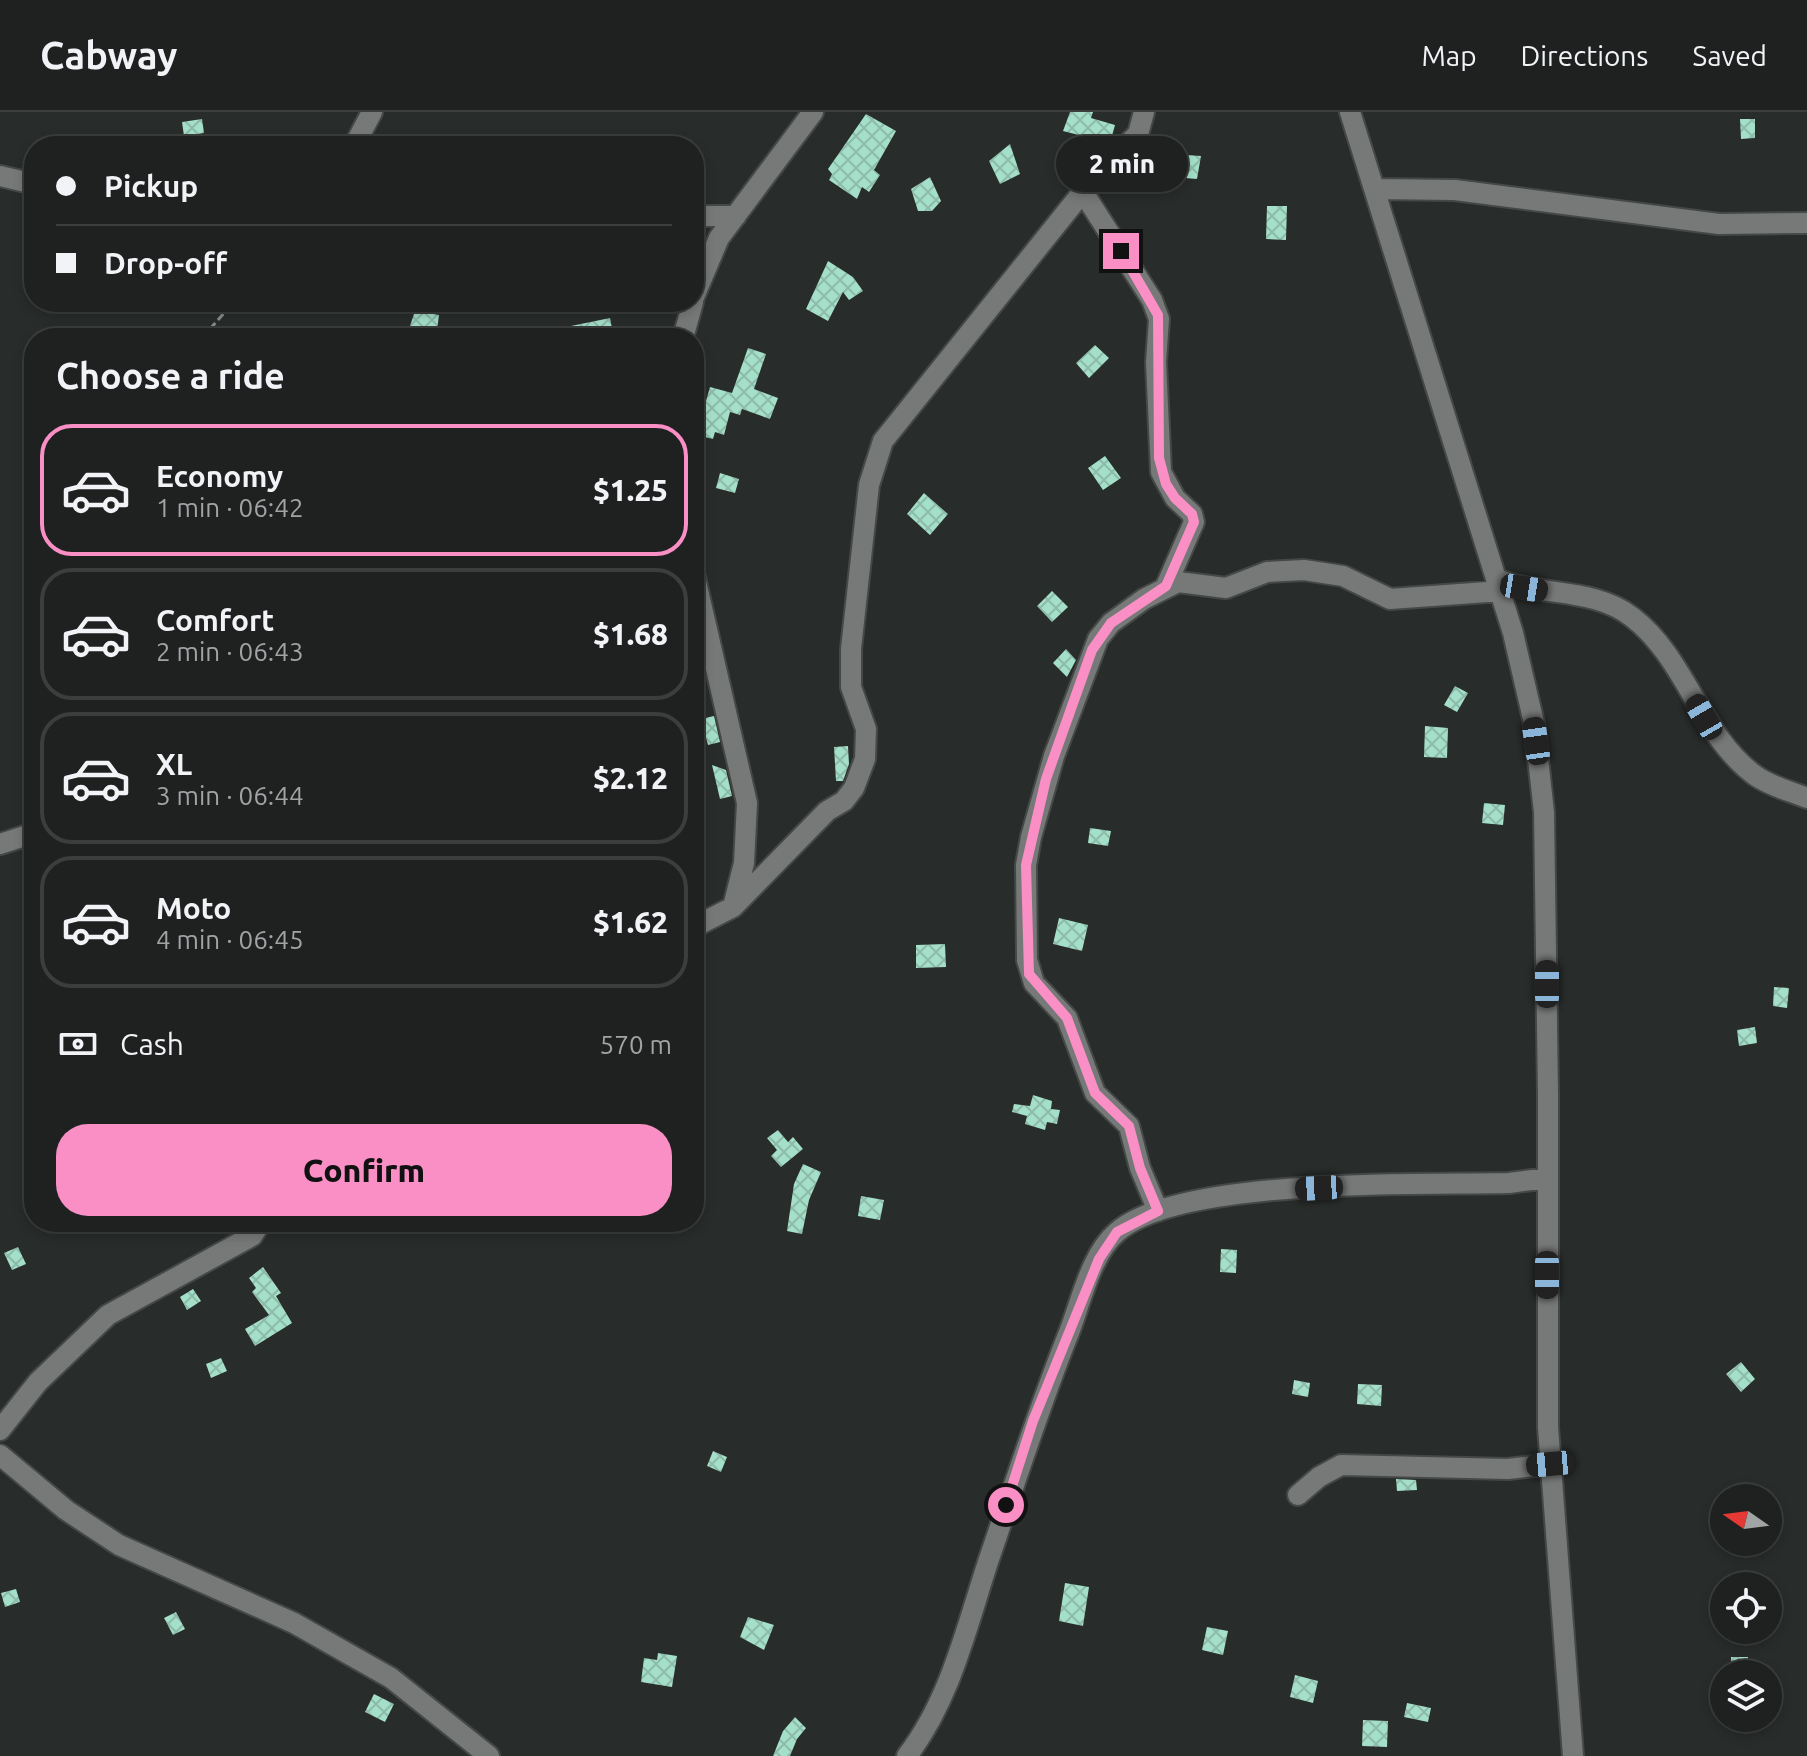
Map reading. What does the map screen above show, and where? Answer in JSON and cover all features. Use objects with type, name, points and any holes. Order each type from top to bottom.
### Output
[{"type":"street","points":[[359,136],[372,112]]},
{"type":"street","points":[[704,271],[712,250],[813,112]]},
{"type":"street","points":[[704,922],[733,907],[827,811],[844,801],[860,773],[866,729],[851,687],[851,649],[869,485],[883,441],[1101,169],[1134,139],[1144,112]]},
{"type":"street","points":[[1350,112],[1377,189],[1499,585],[1527,688],[1544,812],[1550,1464],[1573,1756]]},
{"type":"street","points":[[0,176],[24,182]]},
{"type":"street","points":[[1377,189],[1455,190],[1719,224],[1807,223]]},
{"type":"street","points":[[1083,192],[1152,300],[1159,319],[1159,458],[1166,484],[1192,514],[1194,522],[1166,586]]},
{"type":"street","points":[[704,216],[736,216]]},
{"type":"street","points":[[1158,1211],[1140,1168],[1129,1126],[1095,1093],[1067,1018],[1029,974],[1026,865],[1054,756],[1098,639],[1111,623],[1166,586],[1178,582],[1226,588],[1267,572],[1304,570],[1343,576],[1390,599],[1499,585],[1601,600],[1630,615],[1666,653],[1704,717],[1743,765],[1765,782],[1807,798]]},
{"type":"street","points":[[704,616],[747,803],[744,863],[733,907]]},
{"type":"street","points":[[0,844],[24,836]]},
{"type":"street","points":[[907,1756],[936,1710],[954,1669],[1033,1421],[1092,1275],[1117,1232],[1158,1211],[1235,1193],[1509,1183],[1547,1178]]},
{"type":"street","points":[[0,1430],[38,1382],[108,1315],[255,1232]]},
{"type":"street","points":[[0,1455],[66,1510],[119,1545],[294,1623],[391,1678],[489,1756]]},
{"type":"street","points":[[1298,1495],[1319,1477],[1341,1465],[1508,1469],[1550,1464]]},
{"type":"path","points":[[211,328],[225,312]]},
{"type":"building","points":[[1070,112],[1093,112],[1091,118],[1115,125],[1110,143],[1063,131]]},
{"type":"building","points":[[866,114],[896,131],[874,170],[880,175],[869,192],[862,187],[857,199],[829,180],[832,174],[828,169]]},
{"type":"building","points":[[202,119],[204,133],[184,136],[182,122]]},
{"type":"building","points":[[1740,119],[1755,119],[1755,138],[1741,139]]},
{"type":"building","points":[[1010,144],[1020,174],[1000,184],[989,161]]},
{"type":"building","points":[[1172,154],[1201,156],[1197,179],[1173,177]]},
{"type":"building","points":[[930,177],[941,201],[932,211],[918,211],[911,189]]},
{"type":"building","points":[[1267,206],[1287,206],[1286,240],[1266,239]]},
{"type":"building","points":[[828,261],[853,277],[863,291],[849,300],[843,292],[828,321],[806,309]]},
{"type":"building","points":[[415,312],[439,315],[437,328],[409,328]]},
{"type":"building","points":[[610,318],[612,328],[572,328]]},
{"type":"building","points":[[1095,345],[1109,358],[1089,378],[1076,363]]},
{"type":"building","points":[[748,348],[766,354],[754,389],[778,398],[770,419],[742,409],[740,415],[730,412],[724,435],[715,432],[713,439],[704,437],[704,401],[710,387],[732,393]]},
{"type":"building","points":[[1105,456],[1121,478],[1103,490],[1088,468]]},
{"type":"building","points":[[720,473],[739,479],[735,493],[716,488]]},
{"type":"building","points":[[924,493],[948,514],[930,535],[907,514]]},
{"type":"building","points":[[1052,591],[1068,607],[1052,622],[1037,606]]},
{"type":"building","points":[[1066,649],[1076,660],[1067,677],[1053,663]]},
{"type":"building","points":[[1455,686],[1468,693],[1457,712],[1444,705]]},
{"type":"building","points":[[714,716],[720,742],[708,745],[704,718]]},
{"type":"building","points":[[1425,726],[1448,728],[1447,758],[1424,757]]},
{"type":"building","points":[[848,746],[849,764],[843,781],[836,781],[834,747]]},
{"type":"building","points":[[712,765],[726,770],[732,796],[720,799]]},
{"type":"building","points":[[1484,803],[1505,805],[1503,825],[1482,823]]},
{"type":"building","points":[[1090,828],[1111,831],[1108,846],[1088,843]]},
{"type":"building","points":[[1059,918],[1088,925],[1082,951],[1053,944]]},
{"type":"building","points":[[945,944],[946,967],[916,968],[916,945]]},
{"type":"building","points":[[1774,987],[1789,988],[1787,1008],[1773,1006]]},
{"type":"building","points":[[1755,1027],[1757,1043],[1739,1046],[1737,1030]]},
{"type":"building","points":[[1033,1095],[1052,1101],[1051,1109],[1060,1110],[1057,1124],[1047,1122],[1045,1130],[1025,1124],[1027,1116],[1012,1112],[1014,1104],[1030,1106]]},
{"type":"building","points":[[778,1130],[788,1142],[793,1137],[803,1149],[781,1167],[771,1156],[777,1150],[767,1138]]},
{"type":"building","points":[[803,1164],[821,1172],[809,1200],[802,1234],[787,1231],[794,1184]]},
{"type":"building","points":[[861,1196],[884,1200],[880,1220],[858,1216]]},
{"type":"building","points":[[18,1247],[26,1264],[12,1270],[4,1253]]},
{"type":"building","points":[[1221,1249],[1237,1250],[1236,1273],[1220,1272]]},
{"type":"building","points":[[263,1267],[281,1293],[276,1296],[292,1323],[255,1346],[245,1329],[269,1315],[252,1292],[256,1288],[249,1278]]},
{"type":"building","points":[[193,1289],[201,1301],[187,1310],[180,1297]]},
{"type":"building","points":[[221,1358],[227,1371],[211,1378],[206,1364]]},
{"type":"building","points":[[1741,1362],[1755,1379],[1741,1392],[1726,1374]]},
{"type":"building","points":[[1294,1380],[1310,1383],[1308,1397],[1292,1394]]},
{"type":"building","points":[[1358,1384],[1382,1385],[1381,1406],[1357,1404]]},
{"type":"building","points":[[713,1451],[727,1457],[721,1472],[707,1466]]},
{"type":"building","points":[[1396,1479],[1416,1480],[1417,1490],[1397,1491]]},
{"type":"building","points":[[1065,1583],[1089,1587],[1083,1626],[1059,1621]]},
{"type":"building","points":[[16,1589],[20,1602],[5,1607],[1,1593]]},
{"type":"building","points":[[176,1612],[185,1629],[173,1635],[164,1618]]},
{"type":"building","points":[[748,1617],[774,1625],[764,1650],[740,1637]]},
{"type":"building","points":[[1207,1627],[1228,1631],[1223,1655],[1202,1650]]},
{"type":"building","points":[[658,1653],[677,1656],[672,1687],[641,1682],[644,1658],[657,1660]]},
{"type":"building","points":[[1731,1657],[1748,1657],[1748,1660],[1731,1660]]},
{"type":"building","points":[[1295,1675],[1318,1681],[1313,1703],[1290,1697]]},
{"type":"building","points":[[374,1694],[394,1704],[385,1722],[365,1712]]},
{"type":"building","points":[[1407,1703],[1431,1708],[1428,1722],[1404,1717]]},
{"type":"building","points":[[795,1717],[806,1728],[790,1756],[773,1756],[783,1731]]},
{"type":"building","points":[[1363,1720],[1388,1721],[1387,1747],[1362,1746]]},
{"type":"route","points":[[1006,1505],[1033,1421],[1099,1259],[1117,1232],[1158,1211],[1140,1168],[1129,1126],[1095,1093],[1082,1064],[1079,1042],[1067,1018],[1034,983],[1027,960],[1026,865],[1031,837],[1039,803],[1079,682],[1104,630],[1166,586],[1194,522],[1192,514],[1175,498],[1161,472],[1156,362],[1158,315],[1121,251]]}]
